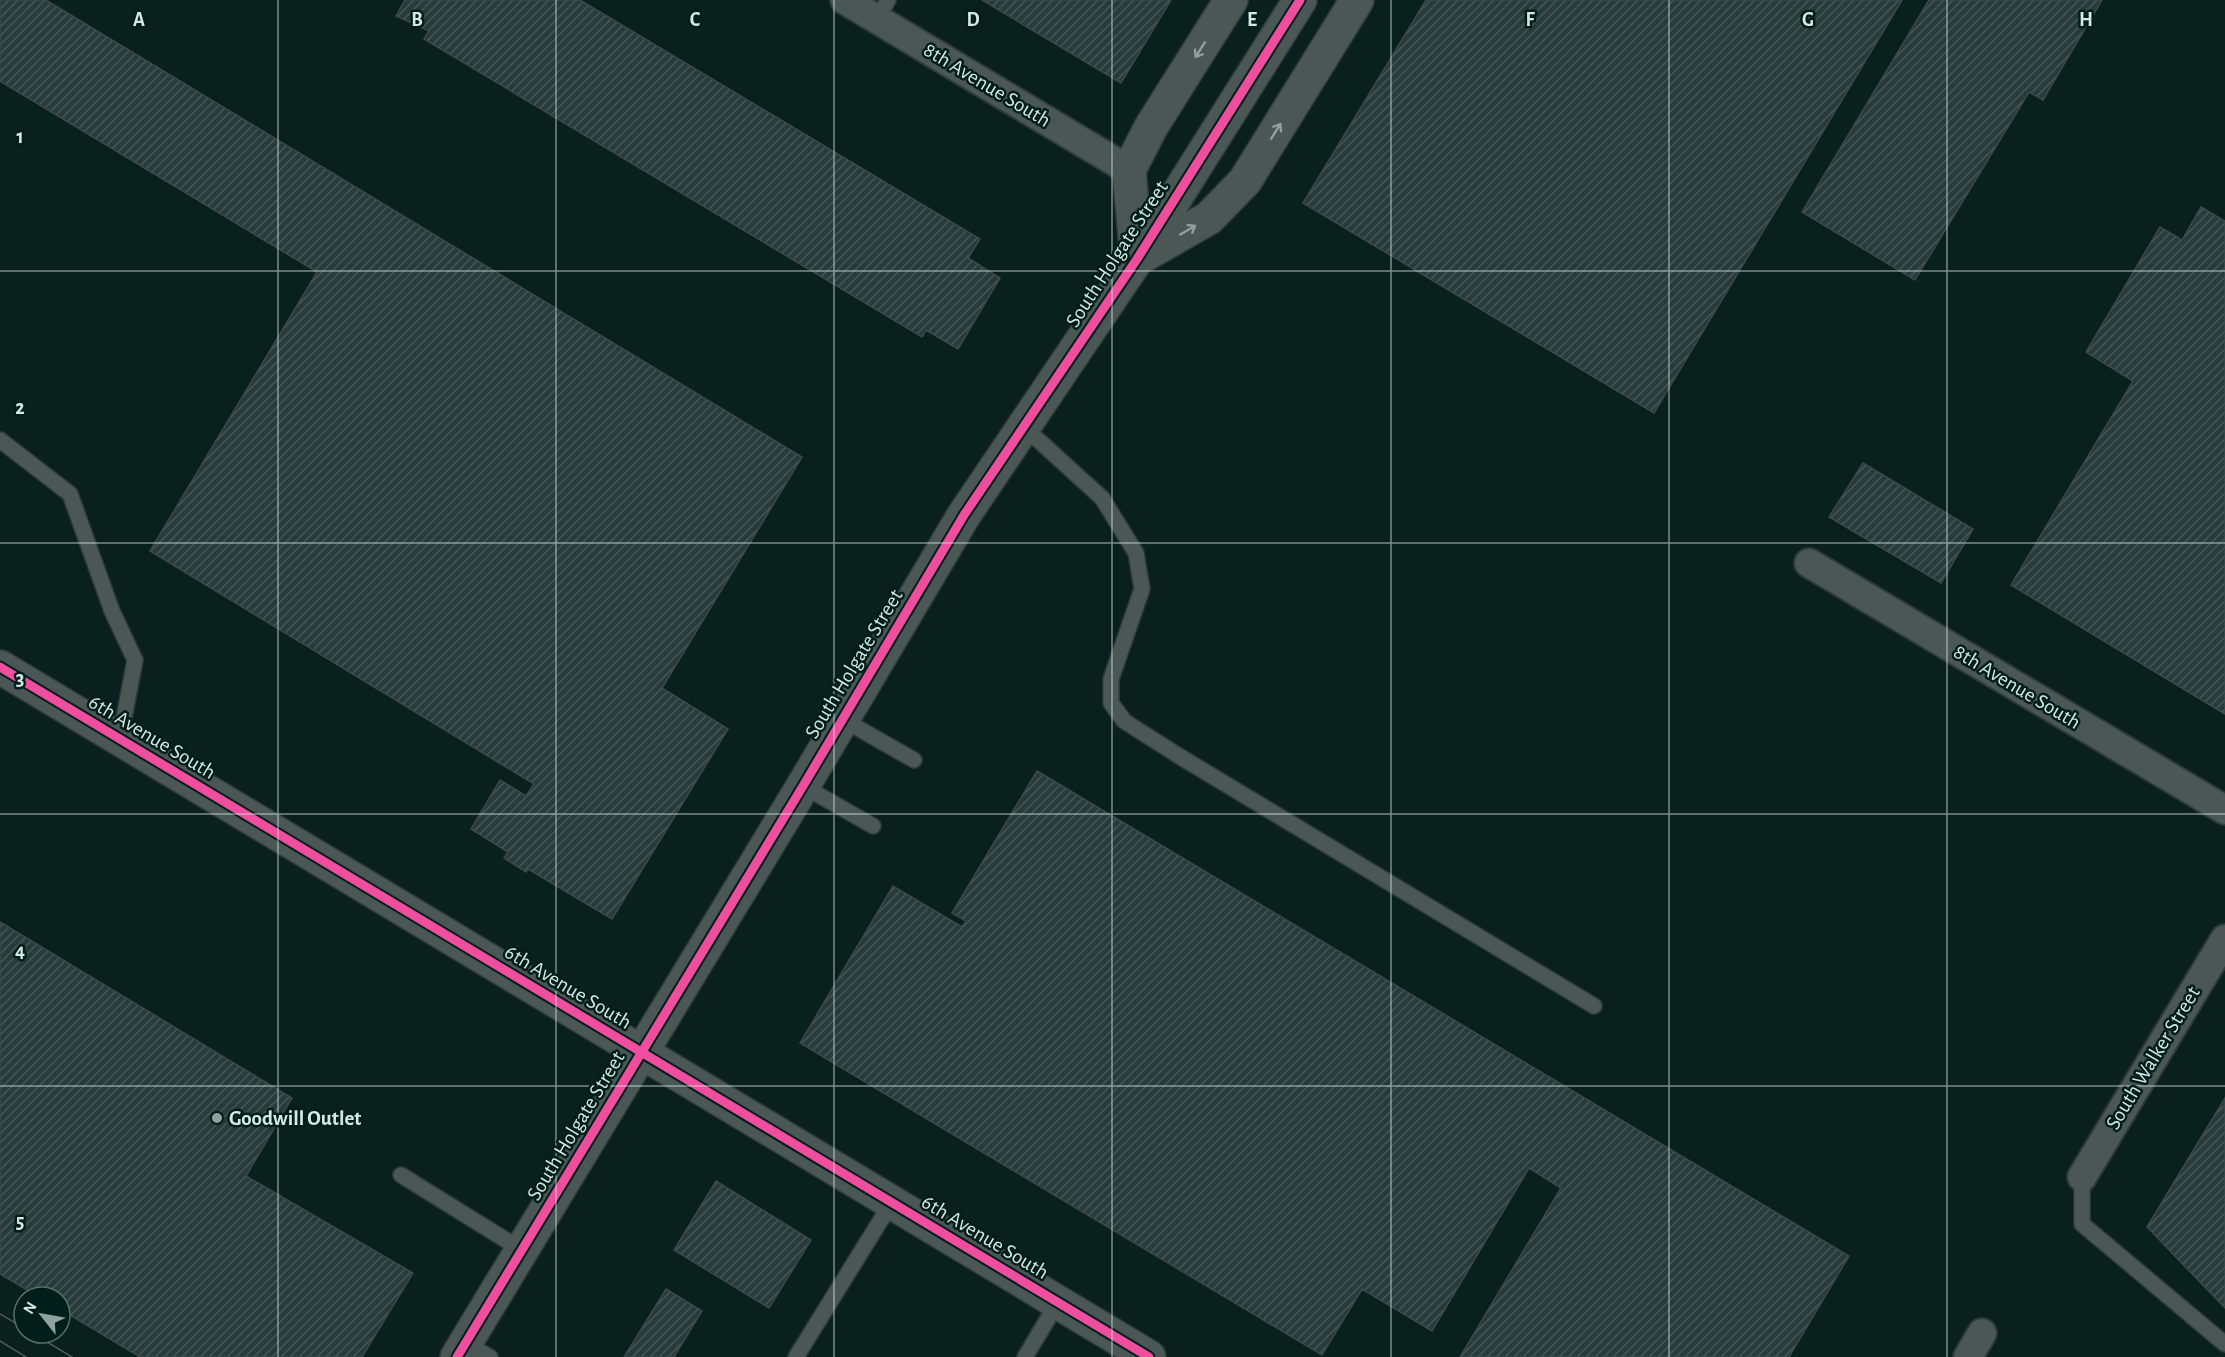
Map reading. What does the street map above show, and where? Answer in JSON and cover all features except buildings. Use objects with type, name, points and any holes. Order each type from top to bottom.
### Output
[{"type":"main road","name":"South Holgate Street","points":[[1137,259],[1129,170],[1151,127],[1231,0]]},
{"type":"main road","name":"South Holgate Street","points":[[471,1352],[522,1250],[964,514],[1137,259],[1300,0]]},
{"type":"main road","name":"South Holgate Street","points":[[1137,259],[1209,218],[1245,180],[1357,0]]},
{"type":"main road","name":"6th Avenue South","points":[[0,667],[1149,1357]]},
{"type":"street","name":"8th Avenue South","points":[[844,0],[882,10],[1129,170]]},
{"type":"street","name":"8th Avenue South","points":[[1809,563],[2225,810]]},
{"type":"street","name":"South Walker Street","points":[[2082,1177],[2225,939]]},
{"type":"lane","points":[[1023,427],[1102,498],[1136,554],[1142,589],[1111,679],[1111,703],[1124,721],[1594,1006]]},
{"type":"lane","points":[[0,440],[70,494],[112,611],[135,660],[120,739]]},
{"type":"lane","points":[[842,719],[914,760]]},
{"type":"lane","points":[[802,786],[873,826]]},
{"type":"lane","points":[[401,1175],[522,1250]]},
{"type":"lane","points":[[2082,1177],[2082,1224],[2225,1344]]},
{"type":"lane","points":[[796,1357],[892,1202]]},
{"type":"lane","points":[[1025,1357],[1058,1302]]},
{"type":"tram line","points":[[0,1314],[12,1321]]},
{"type":"tram line","points":[[0,1341],[26,1357]]},
{"type":"tram line","points":[[52,1345],[72,1357]]},
{"type":"cycle path","points":[[457,1357],[803,786],[964,515],[1137,259],[1300,0]]},
{"type":"cycle path","points":[[0,667],[1149,1357]]},
{"type":"place","name":"Goodwill Outlet","points":[[217,1118]]}]
